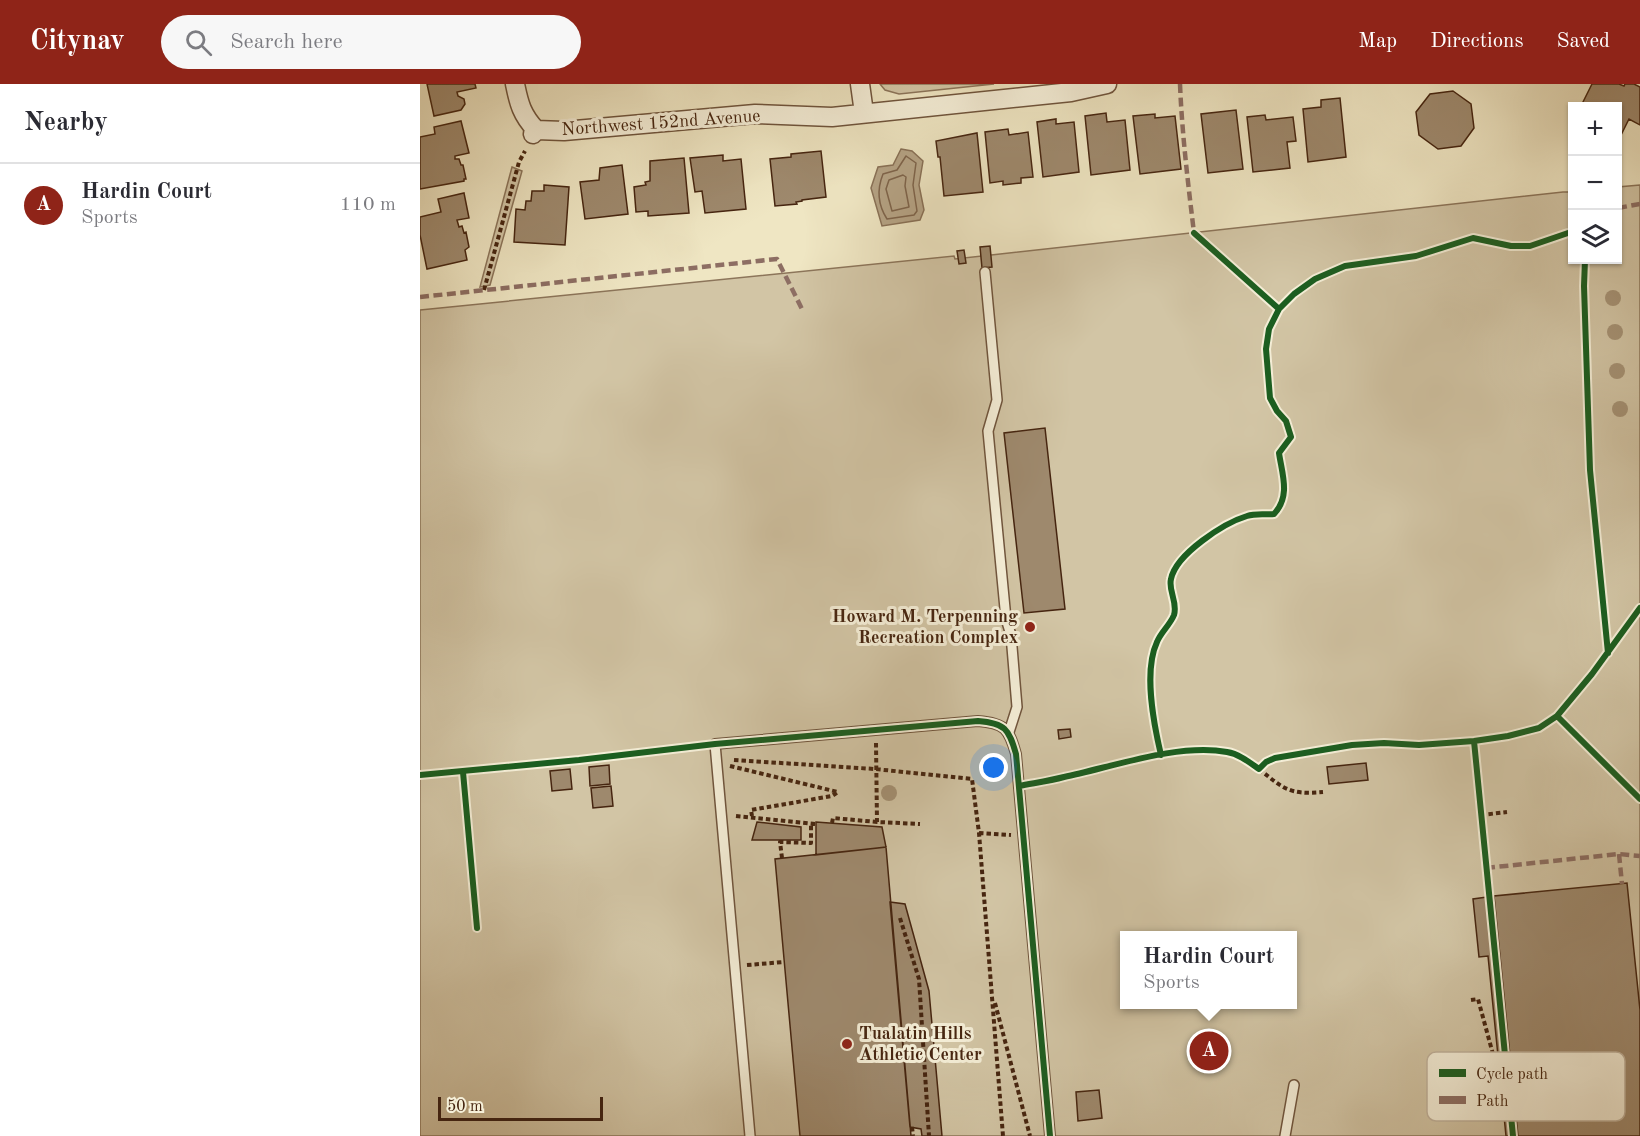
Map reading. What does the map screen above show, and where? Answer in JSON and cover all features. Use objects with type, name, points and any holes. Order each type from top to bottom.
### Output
[{"type":"street","points":[[515,84],[518,101],[525,118],[535,132]]},
{"type":"street","points":[[860,84],[864,113]]},
{"type":"street","name":"Northwest 152nd Avenue","points":[[535,132],[755,114],[810,117],[864,113],[1071,92],[1107,84]]},
{"type":"lane","points":[[985,272],[997,400],[988,431],[1017,707],[1009,732]]},
{"type":"lane","points":[[750,1136],[715,744],[978,720],[1000,725],[1009,732],[1016,754],[1050,1136]]},
{"type":"lane","points":[[1285,1136],[1294,1085]]},
{"type":"path","points":[[484,290],[519,162],[535,132]]},
{"type":"path","points":[[1557,716],[1640,799]]},
{"type":"path","points":[[877,730],[875,769],[877,822]]},
{"type":"path","points":[[716,760],[875,769],[972,779],[1004,1136]]},
{"type":"path","points":[[716,760],[838,792],[832,796],[751,810],[752,816],[813,824],[811,843],[780,842],[782,858]]},
{"type":"path","points":[[1259,769],[1289,790],[1323,792]]},
{"type":"path","points":[[463,772],[477,928]]},
{"type":"path","points":[[1481,815],[1507,812]]},
{"type":"path","points":[[832,823],[832,818],[847,822],[920,824]]},
{"type":"path","points":[[978,833],[1024,836]]},
{"type":"path","points":[[900,918],[919,979],[929,1136]]},
{"type":"path","points":[[735,967],[784,962]]},
{"type":"path","points":[[992,991],[1030,1136]]},
{"type":"path","points":[[1471,1000],[1478,999],[1492,1052]]},
{"type":"path","points":[[912,1127],[913,1136]]},
{"type":"shaded area","points":[[880,84],[994,84],[899,94],[885,90]]},
{"type":"shaded area","points":[[512,167],[522,171],[490,285],[480,287]]},
{"type":"shaded area","name":"Howard M. Terpenning Recreation Complex","points":[[1640,185],[1640,1136],[420,1136],[420,310],[954,256],[955,259],[1568,192],[1568,264],[1622,264],[1622,187]]},
{"type":"water","points":[[901,149],[912,151],[923,161],[919,185],[924,210],[920,220],[882,226],[871,188],[878,167],[893,165]]},
{"type":"building","points":[[427,84],[475,84],[476,88],[457,92],[458,96],[464,99],[465,104],[461,110],[434,116]]},
{"type":"building","points":[[1592,84],[1624,86],[1634,84],[1640,87],[1640,125],[1629,119],[1622,133],[1622,102],[1583,102]]},
{"type":"building","points":[[1453,91],[1471,104],[1474,128],[1461,146],[1438,149],[1419,135],[1416,112],[1430,94]]},
{"type":"building","points":[[1340,98],[1346,157],[1308,162],[1303,109],[1321,107],[1321,100]]},
{"type":"building","points":[[1236,110],[1243,169],[1208,173],[1201,114]]},
{"type":"building","points":[[1106,113],[1107,122],[1125,120],[1130,170],[1091,175],[1085,116]]},
{"type":"building","points":[[1155,114],[1155,118],[1175,116],[1181,169],[1140,174],[1133,116]]},
{"type":"building","points":[[1265,115],[1266,120],[1293,117],[1296,141],[1287,142],[1290,168],[1253,172],[1247,117]]},
{"type":"building","points":[[1056,119],[1056,124],[1074,122],[1079,172],[1043,177],[1037,122]]},
{"type":"building","points":[[461,121],[469,153],[455,156],[455,159],[459,159],[463,165],[466,179],[420,189],[420,137],[435,134],[434,127]]},
{"type":"building","points":[[1008,129],[1009,135],[1028,132],[1033,177],[1021,178],[1021,183],[1003,185],[1003,181],[990,183],[985,132]]},
{"type":"building","points":[[977,133],[983,192],[944,196],[936,141]]},
{"type":"building","points":[[821,151],[826,197],[802,200],[796,202],[797,204],[775,206],[770,159]]},
{"type":"building","points":[[723,155],[723,161],[741,159],[746,209],[705,213],[702,191],[695,192],[690,158]]},
{"type":"building","points":[[684,158],[689,213],[648,216],[648,211],[636,212],[634,187],[646,185],[645,182],[650,181],[650,161]]},
{"type":"building","points":[[622,165],[628,214],[585,219],[580,182],[599,180],[600,168]]},
{"type":"building","points":[[544,185],[569,187],[565,245],[514,242],[516,209],[525,210],[526,201],[531,201],[532,191],[544,191]]},
{"type":"building","points":[[464,193],[469,218],[457,220],[459,227],[462,226],[464,233],[466,232],[469,247],[465,250],[467,260],[427,269],[420,235],[420,217],[441,212],[438,199]]},
{"type":"building","points":[[990,246],[992,267],[982,268],[980,247]]},
{"type":"building","points":[[964,250],[966,263],[959,264],[957,251]]},
{"type":"building","points":[[1045,428],[1065,609],[1024,613],[1004,433]]},
{"type":"building","points":[[1070,729],[1071,737],[1059,739],[1058,730]]},
{"type":"building","points":[[1366,763],[1368,780],[1329,784],[1327,767]]},
{"type":"building","points":[[609,765],[610,784],[590,786],[589,767]]},
{"type":"building","points":[[570,769],[572,789],[552,791],[550,771]]},
{"type":"building","points":[[611,786],[613,806],[593,808],[591,788]]},
{"type":"building","points":[[757,822],[801,827],[801,840],[752,840]]},
{"type":"building","points":[[816,822],[882,827],[886,847],[816,855]]},
{"type":"building","name":"Tualatin Hills Athletic Center","points":[[886,847],[911,1136],[800,1136],[775,859]]},
{"type":"building","points":[[1627,883],[1640,1010],[1640,1136],[1518,1136],[1516,1121],[1625,1121],[1625,1052],[1510,1052],[1494,896]]},
{"type":"building","points":[[1494,896],[1510,1052],[1498,1052],[1488,956],[1479,957],[1473,899]]},
{"type":"building","points":[[890,902],[905,904],[929,991],[942,1136],[922,1136],[921,1129],[910,1127]]},
{"type":"building","points":[[1099,1090],[1102,1118],[1078,1121],[1076,1092]]},
{"type":"building","points":[[1504,1121],[1516,1121],[1518,1136],[1506,1136]]},
{"type":"marked path","points":[[1180,84],[1187,177],[1196,235]]},
{"type":"marked path","points":[[1622,207],[1640,204]]},
{"type":"marked path","points":[[420,297],[777,259],[803,311]]},
{"type":"marked path","points":[[1619,854],[1622,884]]},
{"type":"marked path","points":[[1486,868],[1619,854],[1640,856]]},
{"type":"cycle path","points":[[1194,233],[1279,309]]},
{"type":"cycle path","points":[[1161,755],[1151,698],[1151,668],[1157,642],[1174,615],[1175,606],[1170,583],[1175,569],[1191,550],[1214,532],[1247,516],[1274,514],[1282,500],[1284,485],[1279,453],[1291,437],[1286,421],[1270,398],[1266,349],[1269,329],[1279,309],[1294,294],[1315,279],[1345,266],[1416,256],[1473,238],[1511,246],[1530,246],[1568,233]]},
{"type":"cycle path","points":[[1585,264],[1590,470],[1608,653]]},
{"type":"cycle path","points":[[1019,786],[1167,753],[1208,750],[1227,752],[1259,769],[1266,762],[1275,758],[1352,745],[1384,743],[1419,745],[1474,741],[1539,728],[1557,716],[1592,674],[1640,608]]},
{"type":"cycle path","points":[[1557,716],[1640,799]]},
{"type":"cycle path","points":[[420,775],[715,744],[978,721],[1000,726],[1008,733],[1016,754],[1050,1136]]},
{"type":"cycle path","points":[[1474,741],[1505,1052]]},
{"type":"cycle path","points":[[463,772],[477,928]]},
{"type":"cycle path","points":[[1512,1121],[1513,1136]]},
{"type":"place","name":"Howard M. Terpenning Recreation Complex","points":[[1030,627]]},
{"type":"place","name":"Tualatin Hills Athletic Center","points":[[847,1044]]},
{"type":"place","name":"Hardin Court","points":[[1209,1051]]}]
